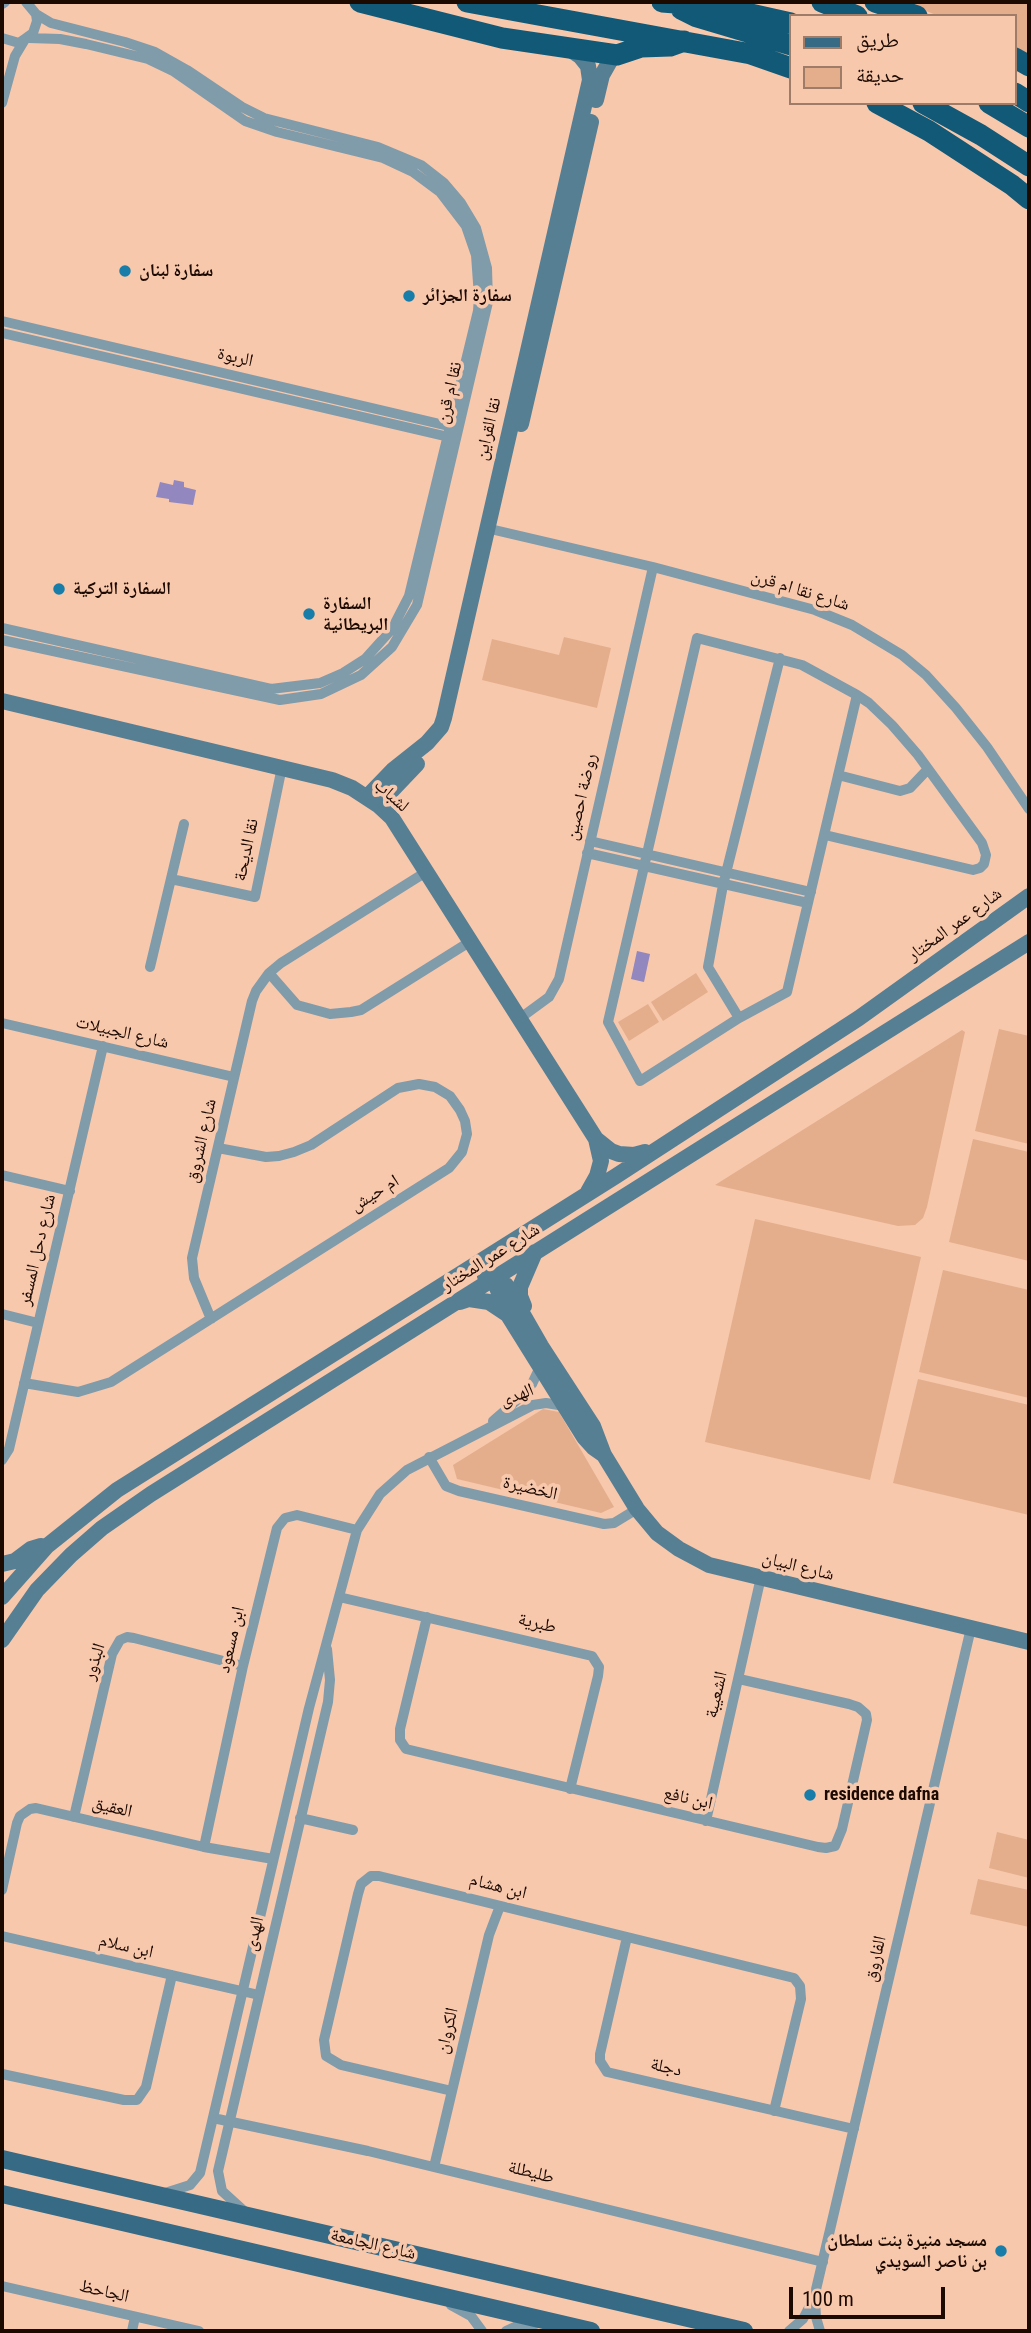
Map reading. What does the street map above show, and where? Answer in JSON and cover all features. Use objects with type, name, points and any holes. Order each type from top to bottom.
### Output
[{"type":"highway","points":[[360,2],[502,38],[617,55],[641,47],[670,46],[684,41]]},
{"type":"highway","points":[[456,2],[502,38]]},
{"type":"highway","points":[[467,2],[751,54],[790,68]]},
{"type":"highway","points":[[666,2],[715,6],[790,23]]},
{"type":"highway","points":[[666,2],[697,17],[790,45]]},
{"type":"highway","points":[[822,2],[852,14]]},
{"type":"highway","points":[[875,2],[911,14]]},
{"type":"highway","points":[[881,105],[929,131],[1029,199]]},
{"type":"highway","points":[[927,105],[1029,166]]},
{"type":"highway","points":[[992,105],[1029,127]]},
{"type":"main road","name":"شارع الجامعة","points":[[6,2161],[159,2194],[744,2331]]},
{"type":"main road","name":"شارع الجامعة","points":[[2,2194],[591,2331]]},
{"type":"street","points":[[2,103],[15,57],[36,27],[32,7]]},
{"type":"street","name":"نقا ام قرن","points":[[2,628],[271,689],[299,687],[330,680],[365,660],[392,629],[410,596],[488,302],[489,286],[485,253],[476,228],[461,203],[444,183],[421,165],[395,152],[264,118],[155,52],[51,23],[32,7]]},
{"type":"street","name":"نقا ام قرن","points":[[2,38],[13,43],[27,39],[60,39],[148,59],[173,71],[246,121],[277,132],[383,158],[426,179],[440,192],[466,226],[476,255],[480,285],[478,311],[454,433],[416,605],[408,623],[382,658],[361,675],[335,689],[309,697],[281,700],[2,640]]},
{"type":"street","name":"نقا القراين","points":[[372,801],[442,743],[449,732],[590,80],[587,66],[580,56],[568,48]]},
{"type":"street","name":"نقا القراين","points":[[491,528],[542,341],[602,75],[617,55]]},
{"type":"street","name":"الربوة","points":[[2,321],[454,433]]},
{"type":"street","name":"الربوة","points":[[2,333],[454,433]]},
{"type":"street","name":"شارع نقا ام قرن","points":[[491,528],[815,610],[852,625],[879,640],[926,675],[987,747],[1029,809]]},
{"type":"street","name":"روضة احصين","points":[[519,1019],[549,997],[559,979],[653,567]]},
{"type":"street","points":[[825,835],[973,870],[984,864],[986,855],[982,843],[928,769],[892,725],[869,703],[857,695],[837,682],[802,665],[697,638],[608,1021],[640,1082],[739,1018],[787,992],[857,695]]},
{"type":"street","points":[[739,1018],[708,967],[725,879],[780,658]]},
{"type":"street","name":"لشباب","points":[[2,701],[282,767],[341,783],[372,801],[392,818],[596,1139],[611,1152],[619,1154],[634,1156],[654,1150]]},
{"type":"street","name":"نقا الديحة","points":[[171,879],[254,897],[282,767]]},
{"type":"street","points":[[838,775],[900,790],[910,788],[928,769]]},
{"type":"street","points":[[150,967],[184,824]]},
{"type":"street","points":[[590,841],[644,860],[725,879],[808,903]]},
{"type":"street","points":[[587,853],[644,860]]},
{"type":"street","name":"شارع الشروق","points":[[211,1319],[192,1269],[252,1001],[262,981],[281,963],[426,872]]},
{"type":"street","points":[[725,879],[811,892]]},
{"type":"street","name":"شارع عمر المختار","points":[[2,1597],[47,1546],[117,1490],[587,1194],[859,1018],[1029,896]]},
{"type":"street","points":[[269,973],[297,1005],[320,1013],[351,1013],[361,1010],[471,941]]},
{"type":"street","name":"شارع عمر المختار","points":[[2,1640],[37,1590],[71,1555],[102,1528],[151,1494],[1029,942]]},
{"type":"street","name":"شارع الجبيلات","points":[[2,1023],[234,1077]]},
{"type":"street","name":"شارع دحل المسفر","points":[[2,1460],[9,1449],[103,1046]]},
{"type":"street","name":"ام حيش","points":[[24,1382],[73,1392],[111,1381],[449,1168],[461,1152],[467,1134],[465,1121],[450,1096],[435,1087],[419,1084],[398,1088],[311,1145],[294,1152],[266,1157],[218,1148]]},
{"type":"street","name":"لشباب","points":[[587,1194],[597,1177],[601,1161],[596,1139]]},
{"type":"street","points":[[2,1175],[70,1191]]},
{"type":"street","points":[[462,1272],[493,1279],[493,1263],[500,1248]]},
{"type":"street","points":[[535,1252],[522,1280],[520,1296],[533,1321],[541,1346]]},
{"type":"street","name":"شارع البيان","points":[[493,1279],[508,1315],[540,1367],[589,1443],[604,1455]]},
{"type":"street","name":"شارع البيان","points":[[493,1279],[506,1285],[541,1346],[593,1426],[604,1455],[637,1509],[657,1533],[694,1559],[709,1565],[1029,1642]]},
{"type":"street","points":[[451,1305],[469,1299],[485,1301],[508,1315]]},
{"type":"street","points":[[2,1314],[38,1323]]},
{"type":"street","name":"الهدى","points":[[482,1430],[524,1394],[540,1367]]},
{"type":"street","name":"الهدى","points":[[159,2194],[182,2189],[200,2173],[303,1732],[358,1530],[369,1509],[393,1481],[429,1457],[534,1405],[546,1403],[565,1406]]},
{"type":"street","name":"الخضيرة","points":[[429,1457],[451,1490],[604,1524],[614,1523],[637,1509]]},
{"type":"street","name":"ابن مسعود","points":[[204,1847],[276,1528],[280,1521],[297,1516],[358,1530]]},
{"type":"street","points":[[2,1563],[15,1561],[38,1546],[47,1546]]},
{"type":"street","name":"الشعيبة","points":[[706,1821],[761,1577]]},
{"type":"street","name":"طبرية","points":[[338,1597],[585,1653],[597,1660],[598,1676],[570,1789]]},
{"type":"street","name":"ابن نافع","points":[[427,1617],[400,1729],[401,1745],[412,1751],[826,1848],[837,1843],[867,1720],[866,1714],[849,1704],[739,1679]]},
{"type":"street","name":"الفاروق","points":[[789,2331],[803,2319],[814,2298],[971,1628]]},
{"type":"street","name":"البذور","points":[[74,1817],[112,1654],[120,1640],[134,1638],[243,1666]]},
{"type":"street","name":"الهدى","points":[[250,2216],[226,2197],[219,2185],[218,2171],[320,1736],[329,1691],[330,1668],[326,1647]]},
{"type":"street","points":[[303,1732],[320,1736]]},
{"type":"street","name":"العقيق","points":[[2,1890],[20,1816],[36,1808],[204,1847],[273,1859]]},
{"type":"street","points":[[300,1818],[352,1830]]},
{"type":"street","name":"ابن هشام","points":[[452,2091],[341,2065],[326,2056],[324,2040],[358,1894],[365,1880],[379,1876],[789,1976],[798,1982],[801,1998],[774,2111]]},
{"type":"street","name":"الكروان","points":[[433,2167],[488,1936],[500,1906]]},
{"type":"street","name":"ابن سلام","points":[[2,1936],[259,1995]]},
{"type":"street","name":"دجلة","points":[[627,1937],[600,2054],[603,2067],[614,2074],[854,2129]]},
{"type":"street","points":[[2,2074],[124,2101],[137,2100],[146,2087],[172,1975]]},
{"type":"street","name":"طليطلة","points":[[213,2118],[433,2167],[823,2262]]},
{"type":"street","name":"الجاحظ","points":[[2,2286],[199,2331]]},
{"type":"street","points":[[413,2290],[462,2309],[478,2322],[482,2331]]},
{"type":"street","name":"الفاروق","points":[[814,2298],[820,2331]]},
{"type":"street","points":[[132,2331],[135,2317]]},
{"type":"street","points":[[506,2331],[521,2324],[559,2324]]},
{"type":"green space","points":[[906,2],[1029,2],[1029,58],[1017,52],[1017,14],[933,14]]},
{"type":"green space","points":[[564,637],[611,648],[597,708],[482,680],[492,639],[559,655]]},
{"type":"green space","points":[[696,973],[708,992],[663,1021],[651,1002]]},
{"type":"green space","points":[[648,1004],[659,1022],[629,1041],[618,1022]]},
{"type":"green space","points":[[999,1029],[1029,1036],[1029,1144],[975,1131]]},
{"type":"green space","points":[[962,1030],[965,1032],[927,1207],[923,1218],[915,1225],[898,1226],[715,1185]]},
{"type":"green space","points":[[973,1139],[1029,1152],[1029,1261],[949,1242]]},
{"type":"green space","points":[[755,1219],[921,1257],[870,1480],[705,1442]]},
{"type":"green space","points":[[943,1270],[1029,1290],[1029,1398],[919,1372]]},
{"type":"green space","points":[[918,1379],[1029,1405],[1029,1515],[893,1483]]},
{"type":"green space","points":[[543,1409],[559,1412],[614,1507],[601,1513],[457,1479],[453,1465]]},
{"type":"green space","points":[[997,1832],[1029,1840],[1029,1878],[989,1868]]},
{"type":"green space","points":[[978,1879],[1029,1890],[1029,1927],[970,1914]]},
{"type":"shaded area","points":[[174,480],[184,482],[184,487],[196,490],[193,505],[169,502],[169,499],[156,497],[160,482],[173,485]]},
{"type":"shaded area","points":[[637,951],[650,954],[644,982],[631,979]]},
{"type":"place","name":"سفارة لبنان","points":[[125,271]]},
{"type":"place","name":"سفارة الجزائر","points":[[409,296]]},
{"type":"place","name":"السفارة التركية","points":[[59,589]]},
{"type":"place","name":"السفارة البريطانية","points":[[309,614]]},
{"type":"place","name":"residence dafna","points":[[810,1795]]},
{"type":"place","name":"مسجد منيرة بنت سلطان بن ناصر السويدي","points":[[1001,2251]]}]
